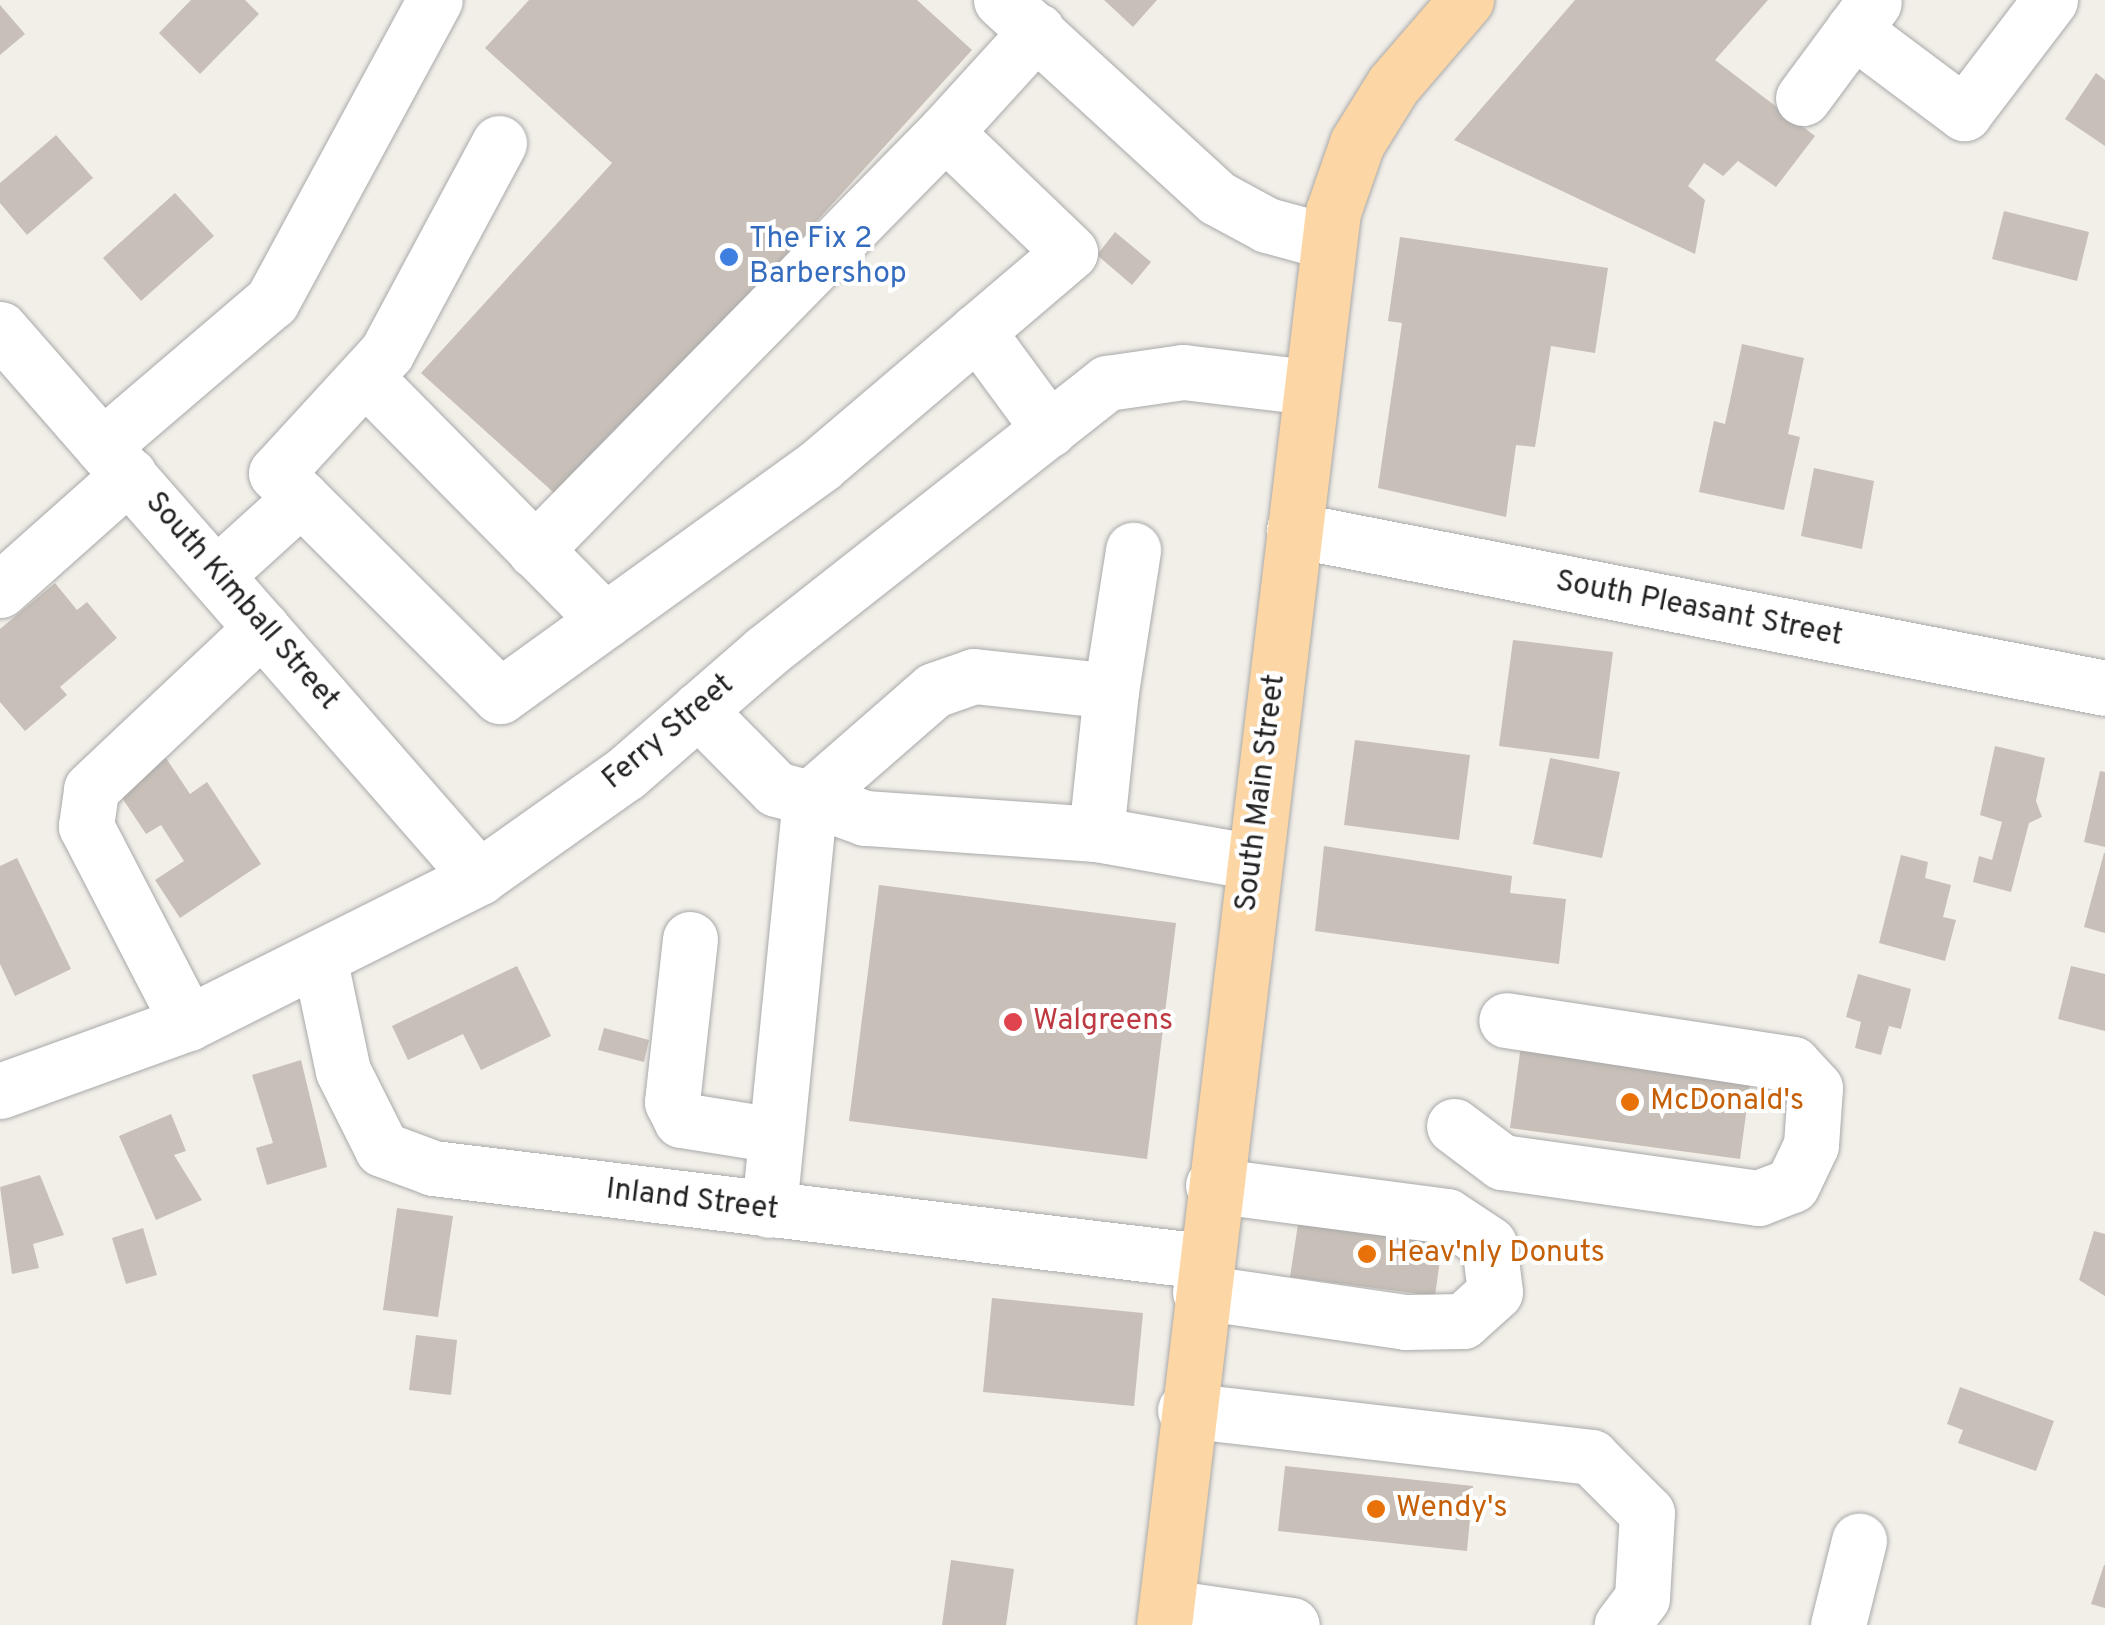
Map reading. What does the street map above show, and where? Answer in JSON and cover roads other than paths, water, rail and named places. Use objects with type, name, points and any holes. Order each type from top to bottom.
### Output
[{"type":"main road","name":"South Main Street","points":[[1165,1616],[1185,1410],[1328,242],[1358,143],[1394,85],[1466,0]]},
{"type":"street","points":[[0,590],[116,460],[272,301],[435,0]]},
{"type":"street","points":[[1803,98],[1864,15],[1964,114],[2050,0]]},
{"type":"street","points":[[535,550],[945,132],[1019,16],[1216,198],[1266,225],[1328,242]]},
{"type":"street","points":[[499,143],[388,352],[276,473],[500,696],[820,465],[1070,252],[945,132]]},
{"type":"street","name":"South Kimball Street","points":[[0,329],[479,877]]},
{"type":"street","points":[[977,331],[1049,429]]},
{"type":"street","name":"Ferry Street","points":[[0,1091],[188,1023],[320,962],[479,877],[626,772],[698,710],[1108,383],[1183,372],[1308,387]]},
{"type":"street","points":[[365,377],[605,620]]},
{"type":"street","points":[[216,575],[301,498]]},
{"type":"street","name":"South Pleasant Street","points":[[1294,530],[2105,688]]},
{"type":"street","points":[[1096,834],[1111,691],[1133,550]]},
{"type":"street","points":[[188,1023],[86,826],[91,788],[262,628]]},
{"type":"street","points":[[769,1210],[810,798],[934,690],[974,676],[1111,691]]},
{"type":"street","points":[[698,710],[776,789],[865,818],[1096,834],[1254,862]]},
{"type":"street","points":[[690,939],[672,1102],[681,1120],[776,1135]]},
{"type":"street","name":"Inland Street","points":[[320,962],[343,1071],[382,1150],[433,1168],[769,1210],[1202,1276],[1405,1322],[1463,1321],[1495,1292],[1489,1244],[1447,1216],[1212,1185]]},
{"type":"street","points":[[1454,1126],[1502,1162],[1758,1198],[1792,1186],[1811,1144],[1815,1088],[1794,1064],[1506,1020]]},
{"type":"street","points":[[1185,1410],[1591,1458],[1647,1514],[1642,1598],[1622,1625]]},
{"type":"street","points":[[1838,1625],[1859,1541]]},
{"type":"street","points":[[1165,1616],[1292,1625]]},
{"type":"place","name":"The Fix 2 Barbershop","points":[[729,257]]},
{"type":"place","name":"Walgreens","points":[[1013,1022]]},
{"type":"place","name":"McDonald's","points":[[1630,1102]]},
{"type":"place","name":"Heav'nly Donuts","points":[[1367,1254]]},
{"type":"place","name":"Wendy's","points":[[1376,1509]]}]
